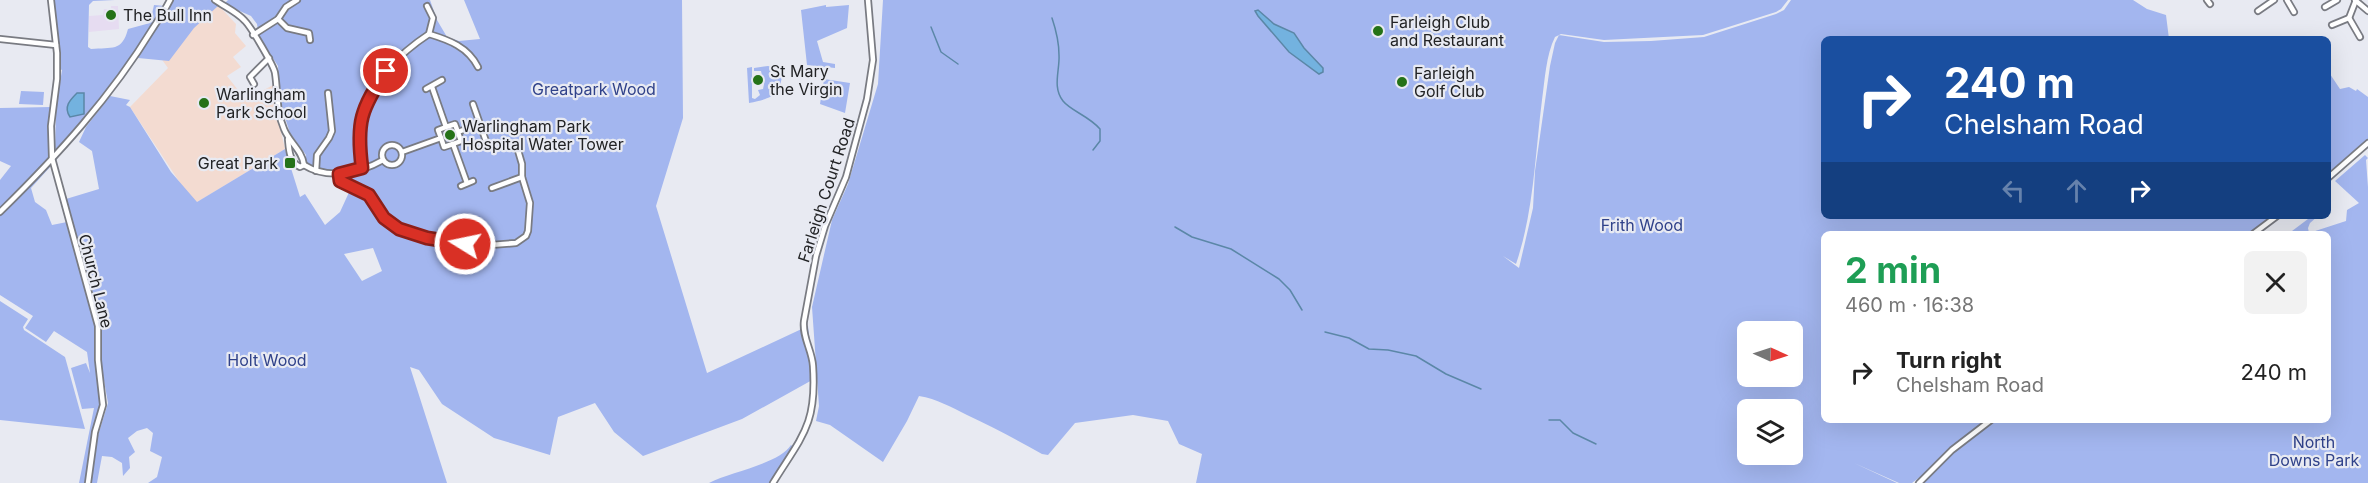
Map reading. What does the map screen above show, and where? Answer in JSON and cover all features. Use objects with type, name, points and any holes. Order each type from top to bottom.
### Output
[{"type":"street","name":"Church Lane","points":[[51,0],[57,79],[51,126],[52,158],[98,326],[98,360],[103,405],[95,432],[88,483]]},
{"type":"street","points":[[0,212],[74,138],[142,49],[170,0]]},
{"type":"street","points":[[215,0],[235,12],[247,23],[269,58],[275,74],[275,92],[283,128],[303,156],[304,165]]},
{"type":"street","points":[[254,35],[278,20],[285,8],[297,0]]},
{"type":"street","name":"Farleigh Court Road","points":[[773,483],[805,434],[812,415],[813,364],[804,337],[804,321],[816,256],[825,226],[846,177],[867,99],[873,60],[868,0]]},
{"type":"street","points":[[2258,11],[2274,0]]},
{"type":"street","points":[[2287,0],[2294,12]]},
{"type":"street","points":[[2325,7],[2337,0]]},
{"type":"street","points":[[2332,25],[2349,18],[2356,0],[2368,11]]},
{"type":"street","points":[[362,168],[360,151],[362,116],[369,95],[386,71],[405,52],[429,34],[433,18],[427,6]]},
{"type":"street","points":[[2349,18],[2360,37]]},
{"type":"street","points":[[278,20],[287,28],[309,33],[315,29]]},
{"type":"street","points":[[309,33],[310,40]]},
{"type":"street","points":[[429,34],[460,47],[469,54],[478,67]]},
{"type":"street","points":[[0,39],[56,45]]},
{"type":"street","points":[[254,84],[248,74],[269,58]]},
{"type":"street","points":[[426,89],[442,80]]},
{"type":"street","points":[[432,87],[446,127]]},
{"type":"street","points":[[316,171],[316,155],[330,138],[332,131],[328,93]]},
{"type":"street","points":[[473,104],[488,147]]},
{"type":"street","points":[[455,124],[461,141],[444,147],[438,130],[446,127],[455,124]]},
{"type":"street","points":[[458,132],[479,124]]},
{"type":"street","points":[[288,136],[290,155],[300,167],[304,165],[316,171],[339,174],[383,160]]},
{"type":"street","points":[[402,152],[441,138]]},
{"type":"street","points":[[2331,175],[2368,143]]},
{"type":"street","points":[[453,144],[470,182],[461,186]]},
{"type":"street","points":[[383,160],[383,152],[388,146],[398,147],[402,152]]},
{"type":"street","points":[[339,174],[342,182],[362,189],[369,195],[384,218],[399,229],[427,238],[478,246],[516,243],[526,236],[530,203],[522,177],[518,147]]},
{"type":"street","points":[[383,160],[389,165],[395,165],[400,161],[402,152]]},
{"type":"street","points":[[492,188],[522,177]]},
{"type":"street","points":[[2257,231],[2273,219]]},
{"type":"street","points":[[1919,483],[1952,450],[1987,423]]},
{"type":"shaded area","name":"Warlingham Park School","points":[[213,4],[221,8],[236,24],[235,33],[246,46],[233,57],[241,67],[227,76],[246,100],[273,85],[273,98],[285,149],[194,204],[130,107],[168,68],[155,50]]},
{"type":"shaded area","points":[[111,6],[118,6],[119,29],[89,32],[89,16],[103,15],[104,9],[111,9]]},
{"type":"shaded area","points":[[1258,10],[1274,24],[1294,33],[1304,48],[1323,68],[1323,72],[1319,74],[1289,52],[1258,16],[1255,11]]},
{"type":"shaded area","points":[[77,93],[84,93],[84,114],[70,117],[67,107]]},
{"type":"green space","points":[[52,0],[115,0],[93,1],[89,5],[88,47],[91,49],[119,45],[123,42],[128,29],[150,23],[154,5],[165,6],[115,82],[55,151],[56,107],[62,70],[60,69]]},
{"type":"green space","points":[[173,0],[210,0],[218,6],[194,28],[169,61],[138,58]]},
{"type":"green space","points":[[228,0],[430,0],[437,20],[447,37],[459,41],[480,39],[464,0],[682,0],[683,118],[656,206],[707,373],[808,326],[814,379],[742,419],[643,456],[614,432],[595,403],[558,417],[550,455],[494,438],[442,404],[419,370],[410,367],[447,483],[148,483],[157,477],[162,457],[150,451],[153,433],[147,428],[137,431],[128,438],[135,452],[129,457],[130,468],[123,476],[122,463],[112,457],[102,456],[97,483],[91,483],[96,442],[108,403],[101,364],[102,325],[66,199],[99,189],[92,151],[79,142],[86,127],[110,96],[130,100],[126,105],[130,107],[171,172],[197,202],[285,149],[300,197],[305,194],[325,225],[340,212],[351,188],[338,182],[336,176],[319,174],[304,168],[306,155],[290,133],[280,102],[278,66],[259,37],[257,24],[251,16],[224,4]],"holes":[[[373,248],[382,271],[362,281],[344,254]]]},
{"type":"green space","name":"Farleigh Golf Club","points":[[883,0],[1788,0],[1776,12],[1703,35],[1604,40],[1559,35],[1604,42],[1704,37],[1776,14],[1784,10],[1791,0],[2133,0],[2147,9],[2166,15],[2169,36],[1821,36],[1821,219],[2269,219],[2254,231],[1821,231],[1821,423],[1983,423],[1951,447],[1929,470],[1912,483],[1899,483],[1854,463],[1897,483],[1196,483],[1202,454],[1179,444],[1168,421],[1133,415],[1075,423],[1048,455],[950,406],[919,396],[883,462],[830,425],[816,421],[819,406],[812,307],[832,220],[848,184],[878,84]],"holes":[[[1559,35],[1555,43],[1535,171],[1533,208],[1519,268],[1503,256],[1516,264],[1527,224],[1546,67],[1552,44],[1555,37]]]},
{"type":"green space","points":[[826,5],[826,7],[849,5],[847,28],[817,41],[823,62],[835,64],[835,68],[807,65],[801,10]]},
{"type":"green space","points":[[768,66],[783,70],[778,90],[770,97],[749,103],[747,68],[752,67],[752,98],[755,99],[760,95],[758,90],[763,89],[764,84],[761,71],[754,71],[754,68]]},
{"type":"green space","points":[[2331,76],[2340,89],[2349,87],[2356,91],[2357,89],[2368,97],[2368,139],[2331,171]]},
{"type":"green space","points":[[824,79],[850,83],[845,113],[820,104]]},
{"type":"green space","points":[[21,91],[44,92],[43,105],[19,104]]},
{"type":"green space","points":[[51,107],[51,166],[31,188],[35,202],[46,210],[52,225],[67,222],[95,325],[101,404],[93,431],[86,483],[79,483],[94,408],[82,409],[71,368],[86,363],[90,373],[87,352],[54,331],[46,342],[25,328],[33,316],[0,295],[0,180],[11,166],[0,161],[0,108]]},
{"type":"green space","name":"North Downs Park","points":[[2365,155],[2368,158],[2366,160],[2368,187],[2368,483],[1923,483],[1953,451],[1990,423],[2331,423],[2331,231],[2315,231],[2346,221],[2347,210],[2359,203],[2335,181]]},
{"type":"green space","points":[[2308,219],[2315,219],[2308,228],[2309,231],[2292,231]]},
{"type":"green space","points":[[0,301],[28,319],[23,327],[24,330],[65,357],[85,429],[0,420]]},
{"type":"green space","points":[[791,445],[796,449],[775,483],[709,483],[776,457]]},
{"type":"waterway","points":[[1052,18],[1059,50],[1058,90],[1066,105],[1100,129],[1100,141],[1093,150]]},
{"type":"waterway","points":[[931,27],[941,52],[958,64]]},
{"type":"waterway","points":[[1175,227],[1192,237],[1231,249],[1279,279],[1290,290],[1302,310]]},
{"type":"waterway","points":[[1325,332],[1349,338],[1369,349],[1388,350],[1416,356],[1446,374],[1481,389]]},
{"type":"waterway","points":[[1549,420],[1560,420],[1573,433],[1596,444]]},
{"type":"place","name":"The Bull Inn","points":[[111,15]]},
{"type":"place","name":"Farleigh Club and Restaurant","points":[[1378,31]]},
{"type":"place","name":"St Mary the Virgin","points":[[758,80]]},
{"type":"place","name":"Farleigh Golf Club","points":[[1402,82]]},
{"type":"place","name":"Warlingham Park School","points":[[204,103]]},
{"type":"place","name":"Warlingham Park Hospital Water Tower","points":[[450,135]]},
{"type":"place","name":"Great Park","points":[[290,163]]},
{"type":"route","points":[[386,71],[369,95],[362,116],[360,151],[362,168],[339,174],[340,181],[362,189],[375,201],[384,218],[399,229],[427,238],[465,244]]},
{"type":"park label","name":"Greatpark Wood","points":[[594,89]]},
{"type":"park label","name":"Frith Wood","points":[[1642,225]]},
{"type":"park label","name":"Holt Wood","points":[[267,360]]}]
